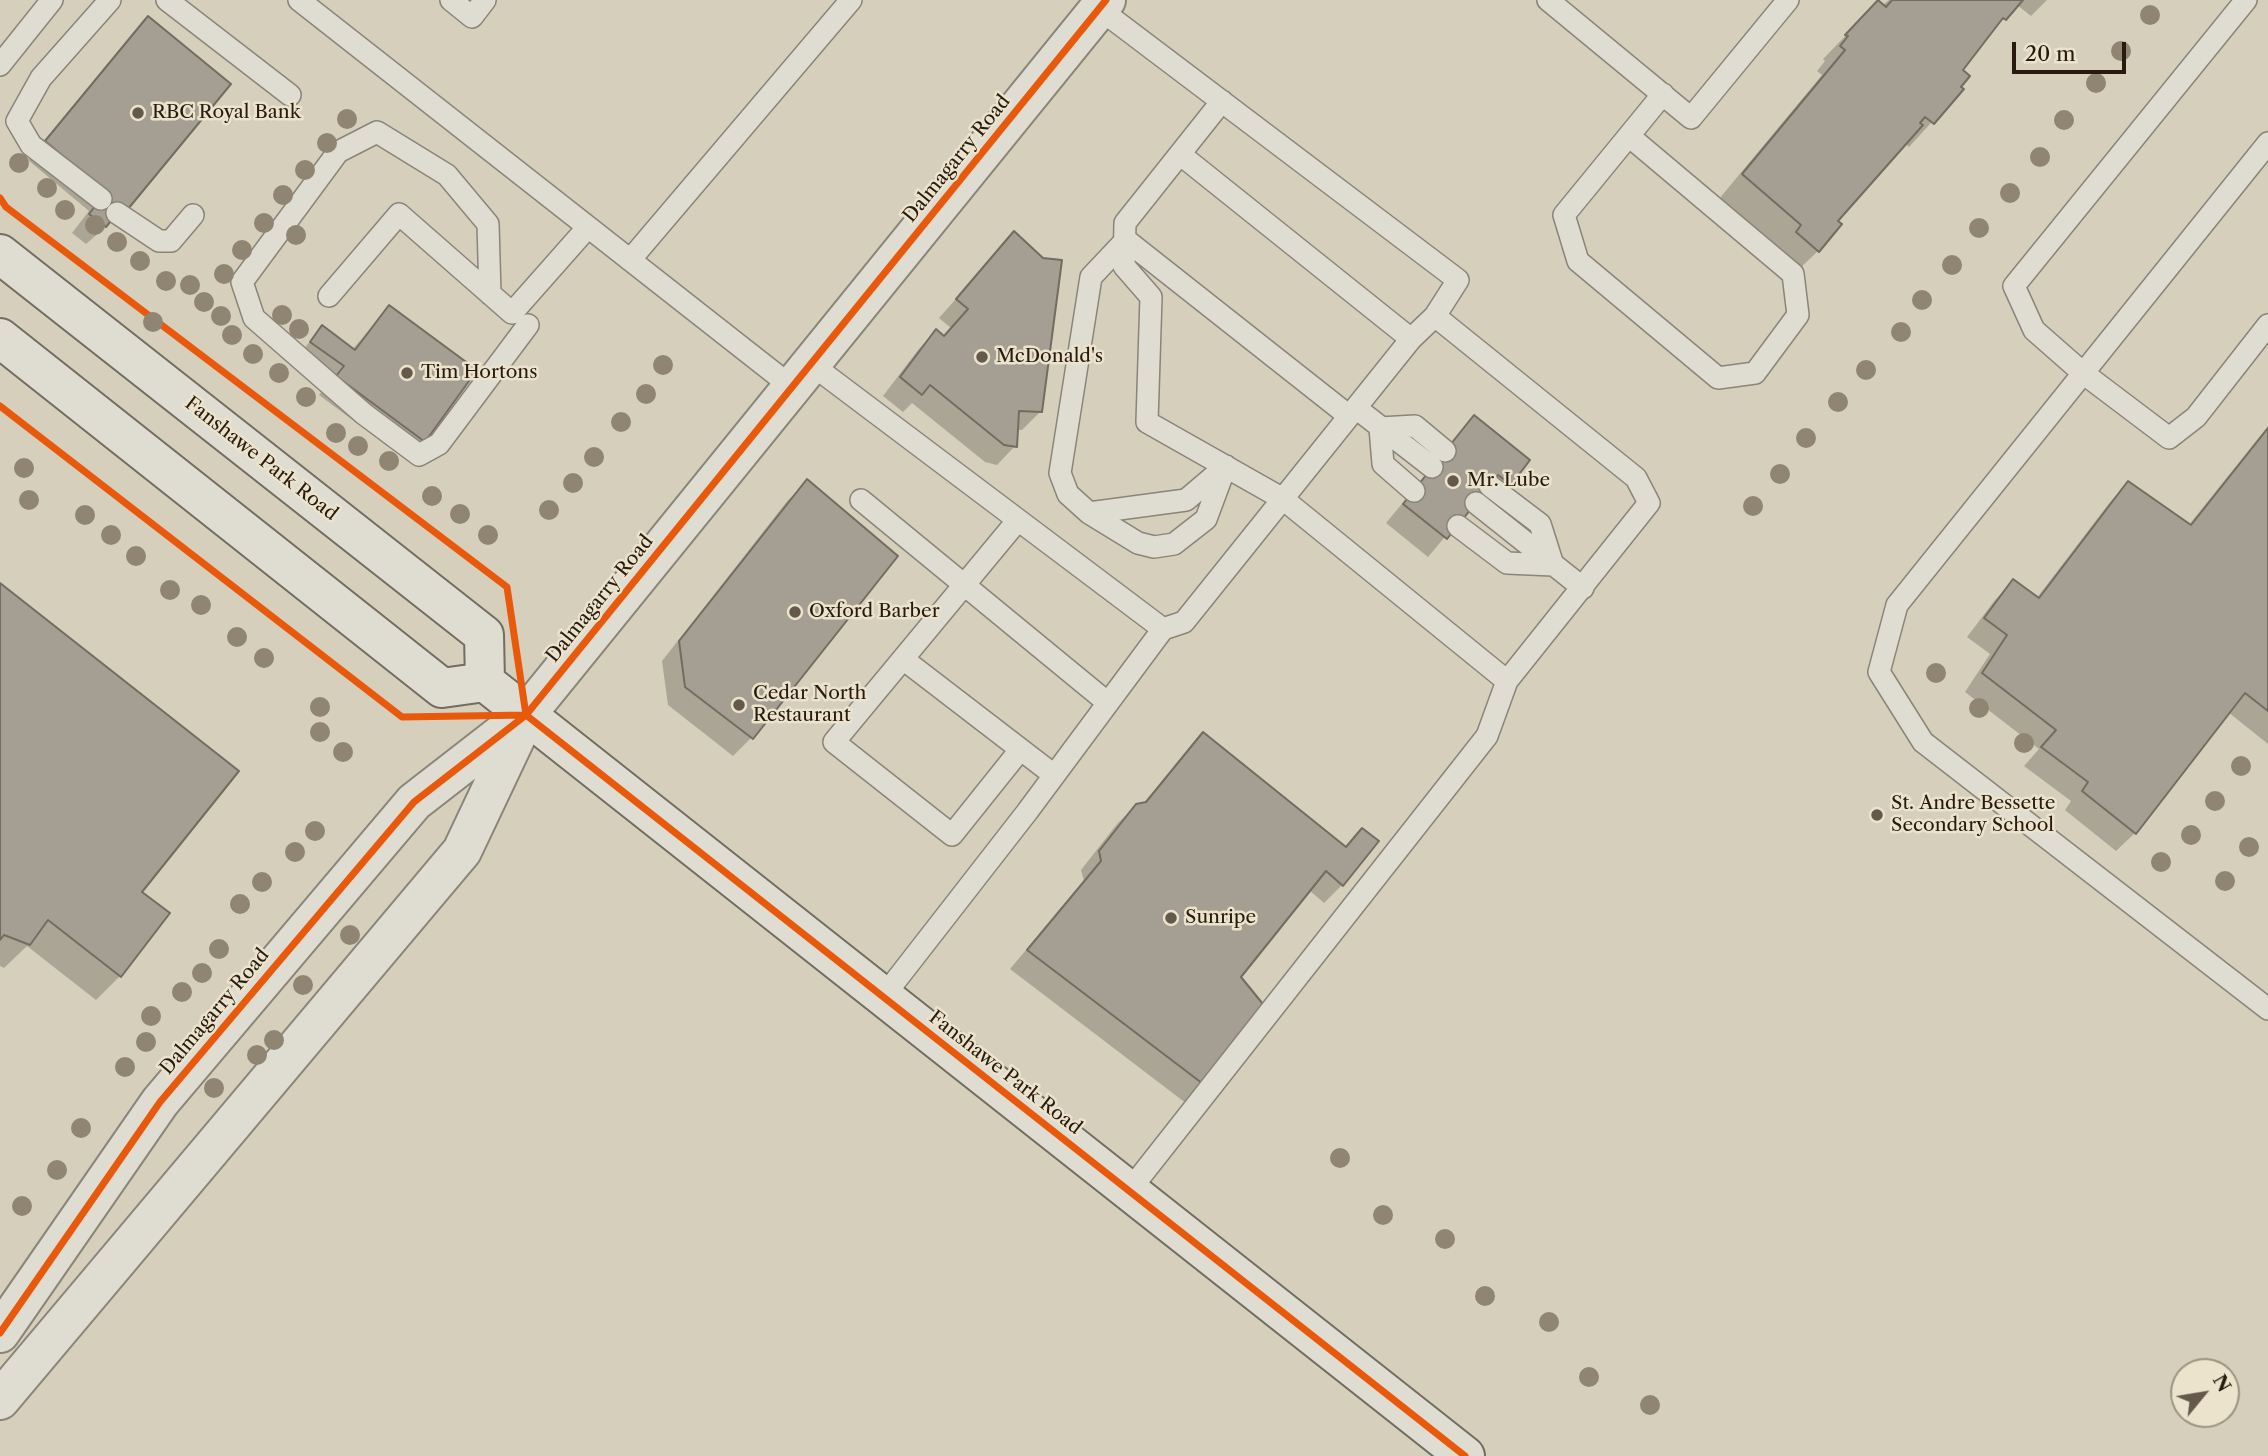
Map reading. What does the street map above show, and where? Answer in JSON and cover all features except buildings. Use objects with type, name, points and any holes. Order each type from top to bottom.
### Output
[{"type":"street","name":"Dalmagarry Road","points":[[0,1333],[160,1102],[414,802],[526,715],[1098,3]]},
{"type":"street","name":"Fanshawe Park Road","points":[[0,254],[484,635],[485,682],[1465,1456]]},
{"type":"street","points":[[0,338],[442,688],[485,682]]},
{"type":"street","name":"Dalmagarry Road","points":[[0,1400],[462,851],[526,715]]},
{"type":"lane","points":[[0,65],[52,0]]},
{"type":"lane","points":[[110,0],[41,78],[17,121],[31,145],[159,242],[171,241],[194,215]]},
{"type":"lane","points":[[167,0],[290,95]]},
{"type":"lane","points":[[299,0],[630,260],[1018,520],[1163,629]]},
{"type":"lane","points":[[451,0],[472,17],[485,0]]},
{"type":"lane","points":[[630,260],[850,0]]},
{"type":"lane","points":[[1558,3],[1691,118],[1788,0]]},
{"type":"lane","points":[[2246,0],[2014,286],[2034,330],[2083,373],[2169,438],[2196,416],[2268,325]]},
{"type":"lane","points":[[883,997],[1055,775],[1163,629],[1184,622],[1411,339],[1435,316],[1458,280],[1098,3]]},
{"type":"lane","points":[[1629,136],[1793,274],[1798,316],[1755,373],[1718,378],[1578,261],[1564,215],[1663,94]]},
{"type":"lane","points":[[1222,101],[1125,223],[1124,266],[1151,297],[1147,422],[1283,499],[1507,681]]},
{"type":"lane","points":[[491,294],[488,224],[447,175],[377,132],[338,152],[242,282],[254,317],[364,414],[419,454],[439,444],[528,325]]},
{"type":"lane","points":[[2268,143],[1897,605],[1879,672],[1923,742],[2268,1009]]},
{"type":"lane","points":[[1181,155],[1411,339]]},
{"type":"lane","points":[[330,296],[398,214],[512,313],[588,228]]},
{"type":"lane","points":[[1126,240],[1352,412],[1380,428],[1415,426],[1438,459]]},
{"type":"lane","points":[[1126,240],[1091,277],[1060,473],[1068,494],[1089,513],[1138,543],[1154,547],[1174,544],[1206,519],[1226,466]]},
{"type":"lane","points":[[1129,1191],[1487,736],[1507,681],[1649,503],[1636,478],[1435,316]]},
{"type":"lane","points":[[1380,428],[1383,464],[1413,491]]},
{"type":"lane","points":[[1089,513],[1186,500],[1226,466]]},
{"type":"lane","points":[[1490,486],[1540,524],[1553,565]]},
{"type":"lane","points":[[861,500],[1108,704]]},
{"type":"lane","points":[[1476,503],[1583,589]]},
{"type":"lane","points":[[1018,520],[834,742],[952,835],[1020,750]]},
{"type":"lane","points":[[1458,526],[1507,563],[1553,565]]},
{"type":"lane","points":[[903,659],[1055,775]]},
{"type":"cycle path","points":[[0,1333],[160,1102],[414,802],[526,715],[1106,0]]},
{"type":"cycle path","points":[[0,198],[6,207],[507,587],[526,715]]},
{"type":"cycle path","points":[[0,406],[402,717],[526,715]]},
{"type":"cycle path","points":[[526,715],[1465,1456]]},
{"type":"place","name":"RBC Royal Bank","points":[[138,113]]},
{"type":"place","name":"McDonald's","points":[[982,357]]},
{"type":"place","name":"Tim Hortons","points":[[407,373]]},
{"type":"place","name":"Mr. Lube","points":[[1453,481]]},
{"type":"place","name":"Oxford Barber","points":[[795,612]]},
{"type":"place","name":"Cedar North Restaurant","points":[[739,705]]},
{"type":"place","name":"St. Andre Bessette Secondary School","points":[[1877,815]]},
{"type":"place","name":"Sunripe","points":[[1171,918]]}]
